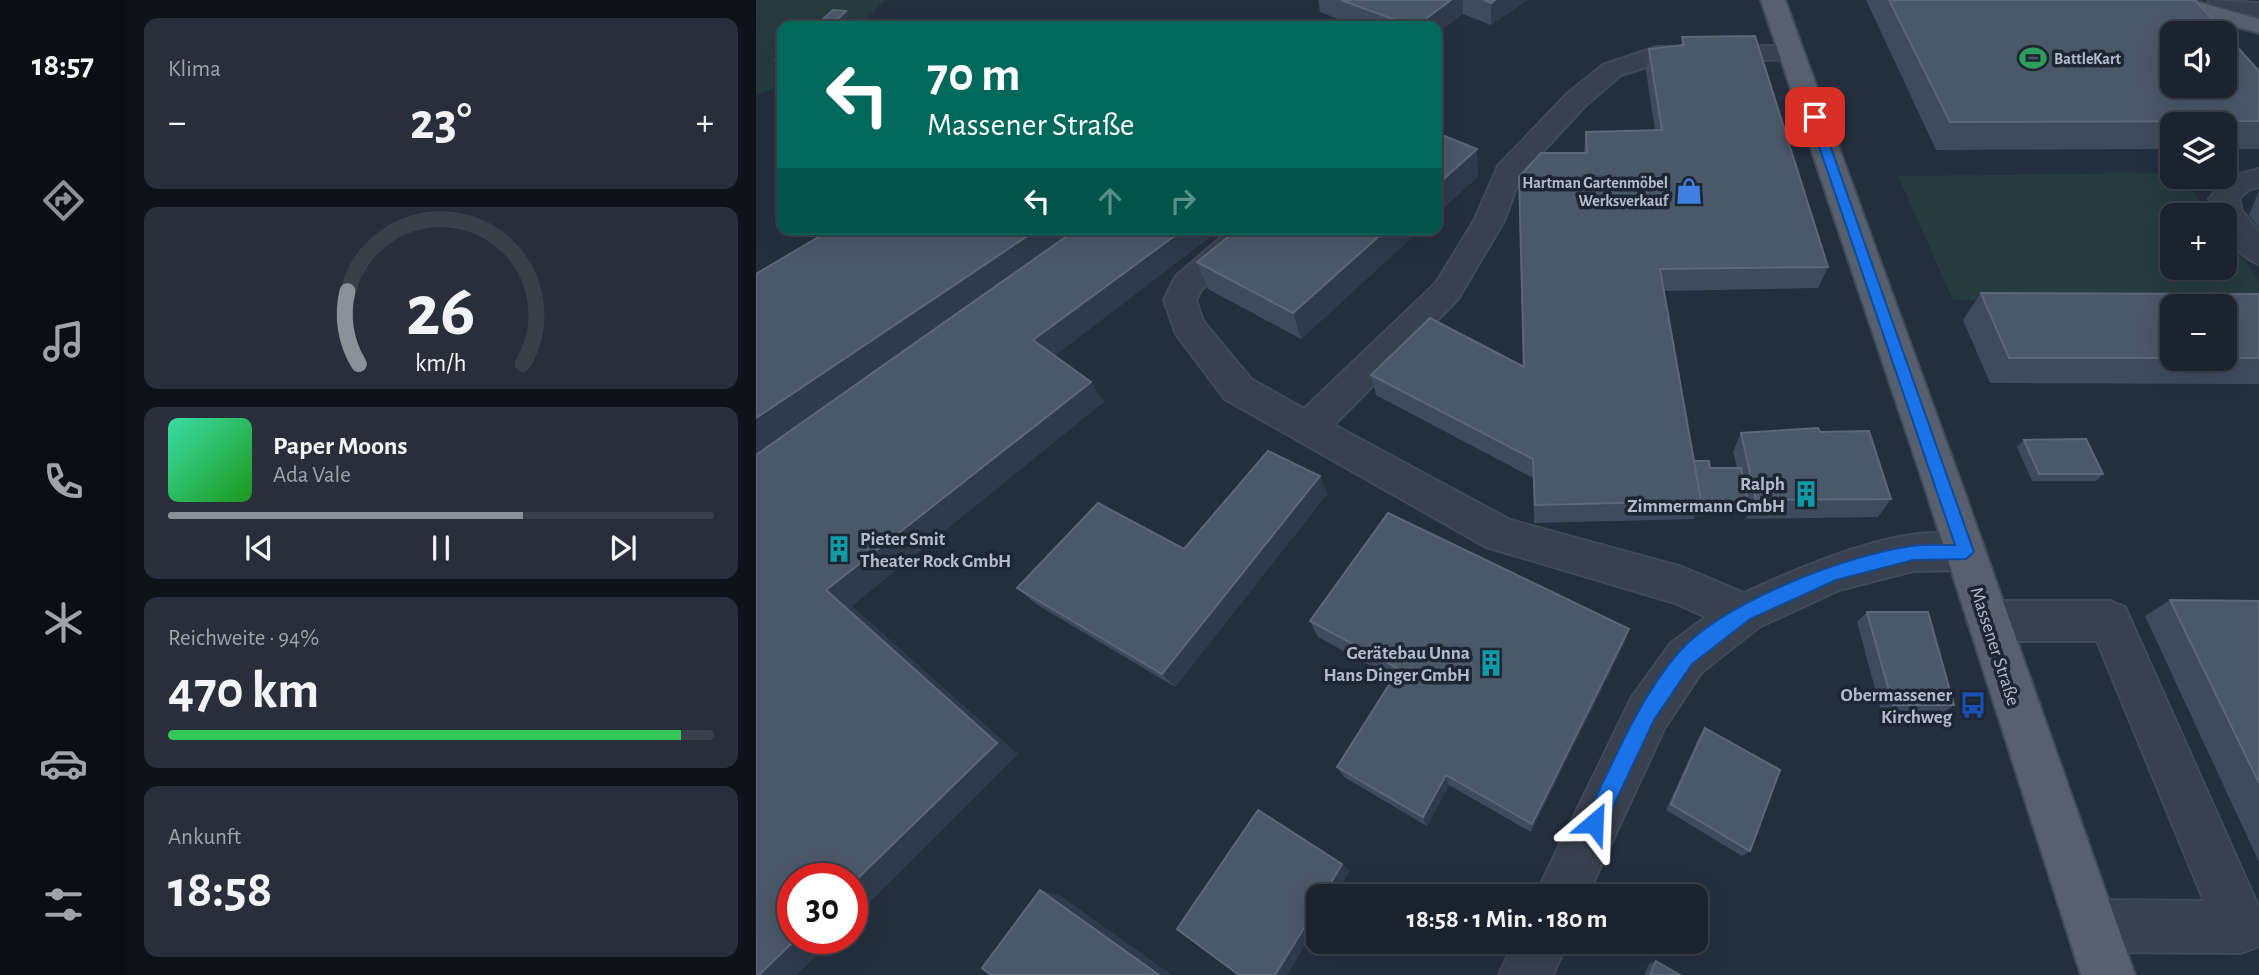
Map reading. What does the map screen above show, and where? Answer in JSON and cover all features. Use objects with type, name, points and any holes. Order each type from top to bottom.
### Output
[{"type":"main road","name":"Massener Straße","points":[[1773,0],[1966,552],[2109,975]]},
{"type":"main road","points":[[2164,0],[2259,26]]},
{"type":"street","points":[[2220,0],[2259,10]]},
{"type":"street","points":[[1308,428],[1447,292],[1489,221],[1508,172],[1577,99],[1612,70],[1657,55],[1791,54]]},
{"type":"street","points":[[2259,178],[2240,181],[2229,189],[2224,199],[2228,213],[2259,253]]},
{"type":"street","points":[[1244,235],[1187,284],[1180,300],[1188,325],[1238,389],[1500,535],[1682,586],[1744,613]]},
{"type":"street","points":[[1568,884],[1648,713],[1686,658],[1744,613],[1833,573],[1913,553],[1966,552]]},
{"type":"street","points":[[1988,621],[2110,621],[2241,927],[2091,926]]},
{"type":"street","points":[[1526,975],[1536,954]]},
{"type":"green space","points":[[756,0],[885,0],[865,21],[777,21],[777,87],[756,96]]},
{"type":"green space","points":[[2160,173],[2160,189],[2191,189],[2201,203],[2160,203],[2160,280],[2237,280],[2237,251],[2259,281],[2259,296],[2160,294],[2160,297],[1953,300],[1898,176]]},
{"type":"building","points":[[1341,0],[1451,0],[1423,21],[1398,21]]},
{"type":"building","name":"BattleKart","points":[[1889,0],[2195,0],[2214,21],[2160,21],[2160,98],[2237,98],[2237,47],[2259,71],[2259,121],[2237,121],[2237,112],[2160,112],[2160,121],[1950,122]]},
{"type":"building","points":[[833,10],[846,11],[835,21],[821,21]]},
{"type":"building","points":[[1755,36],[1828,267],[1660,269],[1701,501],[1535,505],[1533,459],[1371,375],[1430,318],[1524,367],[1519,177],[1541,153],[1587,153],[1586,132],[1662,130],[1649,49],[1684,45],[1682,37]]},
{"type":"building","points":[[1442,135],[1477,149],[1442,180]]},
{"type":"building","points":[[822,235],[1029,235],[756,418],[756,274]]},
{"type":"building","name":"Pieter Smit Theater Rock GmbH","points":[[1068,235],[1176,235],[1033,340],[1091,382],[826,590],[997,743],[868,868],[868,863],[777,863],[777,954],[781,954],[756,975],[756,455]]},
{"type":"building","points":[[1231,235],[1380,235],[1293,313],[1197,262]]},
{"type":"building","points":[[1981,293],[2259,294],[2259,358],[2237,358],[2237,294],[2160,294],[2160,358],[2009,358]]},
{"type":"building","name":"Ralph Zimmermann GmbH","points":[[1818,428],[1820,432],[1869,431],[1891,499],[1756,500],[1741,433]]},
{"type":"building","points":[[2086,439],[2103,474],[2039,474],[2024,440]]},
{"type":"building","points":[[1268,451],[1320,476],[1162,674],[1017,588],[1098,503],[1184,549]]},
{"type":"building","points":[[1694,461],[1709,461],[1710,468],[1741,468],[1749,506],[1698,510],[1701,501]]},
{"type":"building","name":"Gerätebau Unna Hans Dinger GmbH","points":[[1388,513],[1629,629],[1532,824],[1446,775],[1423,817],[1337,767],[1399,669],[1310,621]]},
{"type":"building","points":[[2170,600],[2259,601],[2259,783]]},
{"type":"building","points":[[1867,612],[1928,612],[1954,705],[1893,705]]},
{"type":"building","points":[[1705,728],[1780,770],[1750,851],[1671,804]]},
{"type":"building","points":[[1258,810],[1342,864],[1330,884],[1306,884],[1306,925],[1275,975],[1239,975],[1177,929]]},
{"type":"building","points":[[1040,890],[1159,975],[991,975],[982,968]]},
{"type":"building","points":[[1656,961],[1680,975],[1650,975]]},
{"type":"place","name":"BattleKart","points":[[2033,58]]},
{"type":"place","name":"Hartman Gartenmöbel Werksverkauf","points":[[1689,191]]},
{"type":"place","name":"Ralph Zimmermann GmbH","points":[[1806,494]]},
{"type":"place","name":"Pieter Smit Theater Rock GmbH","points":[[839,549]]},
{"type":"place","name":"Gerätebau Unna Hans Dinger GmbH","points":[[1491,663]]},
{"type":"place","name":"Obermassener Kirchweg","points":[[1973,705]]},
{"type":"route","points":[[1594,823],[1648,713],[1686,658],[1744,613],[1833,573],[1913,553],[1966,552],[1815,117]]}]
